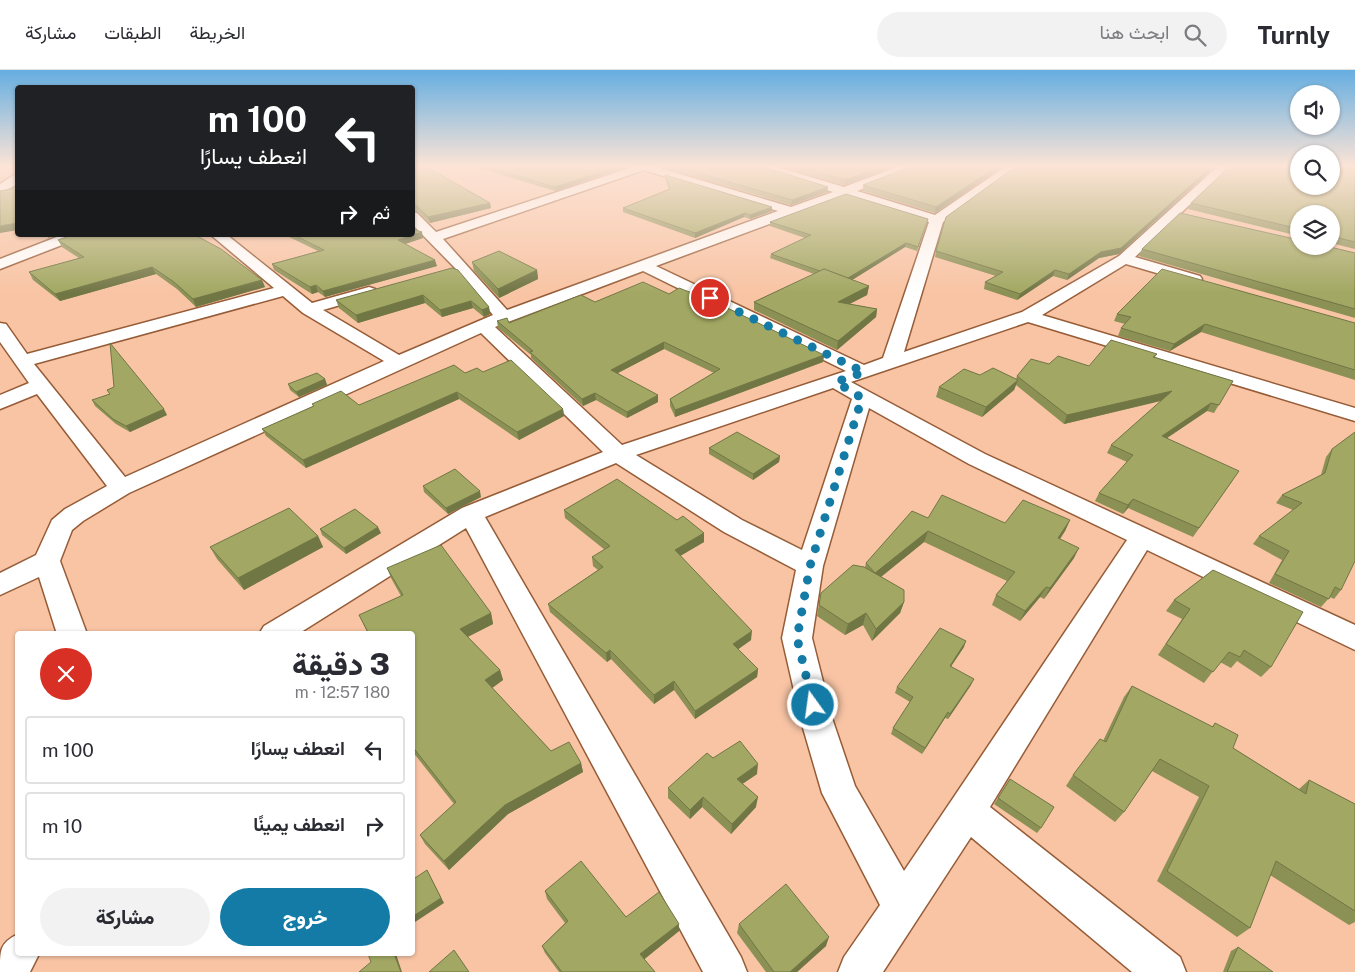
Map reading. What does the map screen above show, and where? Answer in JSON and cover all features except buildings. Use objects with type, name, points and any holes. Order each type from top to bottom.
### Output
[{"type":"street","points":[[432,238],[518,209]]},
{"type":"street","points":[[785,209],[791,211]]},
{"type":"street","points":[[71,631],[47,561],[61,526],[121,488],[482,325],[796,209]]},
{"type":"street","points":[[903,209],[937,220]]},
{"type":"street","points":[[891,363],[937,220],[952,209]]},
{"type":"street","points":[[903,907],[840,794],[817,722],[797,638],[810,566],[863,385],[891,363],[1028,316],[1124,259],[1178,209]]},
{"type":"street","points":[[1175,212],[1194,217]]},
{"type":"street","points":[[415,219],[460,266],[504,317]]},
{"type":"street","points":[[0,264],[70,237]]},
{"type":"street","points":[[220,237],[308,310],[398,362]]},
{"type":"street","points":[[1124,259],[1207,283]]},
{"type":"street","points":[[642,265],[863,385],[977,459],[1355,638]]},
{"type":"street","points":[[442,271],[460,266]]},
{"type":"street","points":[[308,310],[384,288]]},
{"type":"street","points":[[22,361],[283,291]]},
{"type":"street","points":[[1028,316],[1355,415]]},
{"type":"street","points":[[482,325],[618,454],[733,526],[810,566]]},
{"type":"street","points":[[0,328],[40,385],[121,488]]},
{"type":"street","points":[[279,631],[471,514],[618,454],[836,382],[863,385]]},
{"type":"street","points":[[0,403],[40,385]]},
{"type":"street","points":[[471,514],[726,972]]},
{"type":"street","points":[[859,972],[967,811],[1143,536]]},
{"type":"street","points":[[0,585],[47,561]]},
{"type":"street","points":[[967,811],[1165,972]]},
{"type":"street","points":[[4,972],[16,956]]},
{"type":"route","points":[[710,298],[864,372],[836,382],[862,398],[810,566],[797,638],[813,705]]}]
